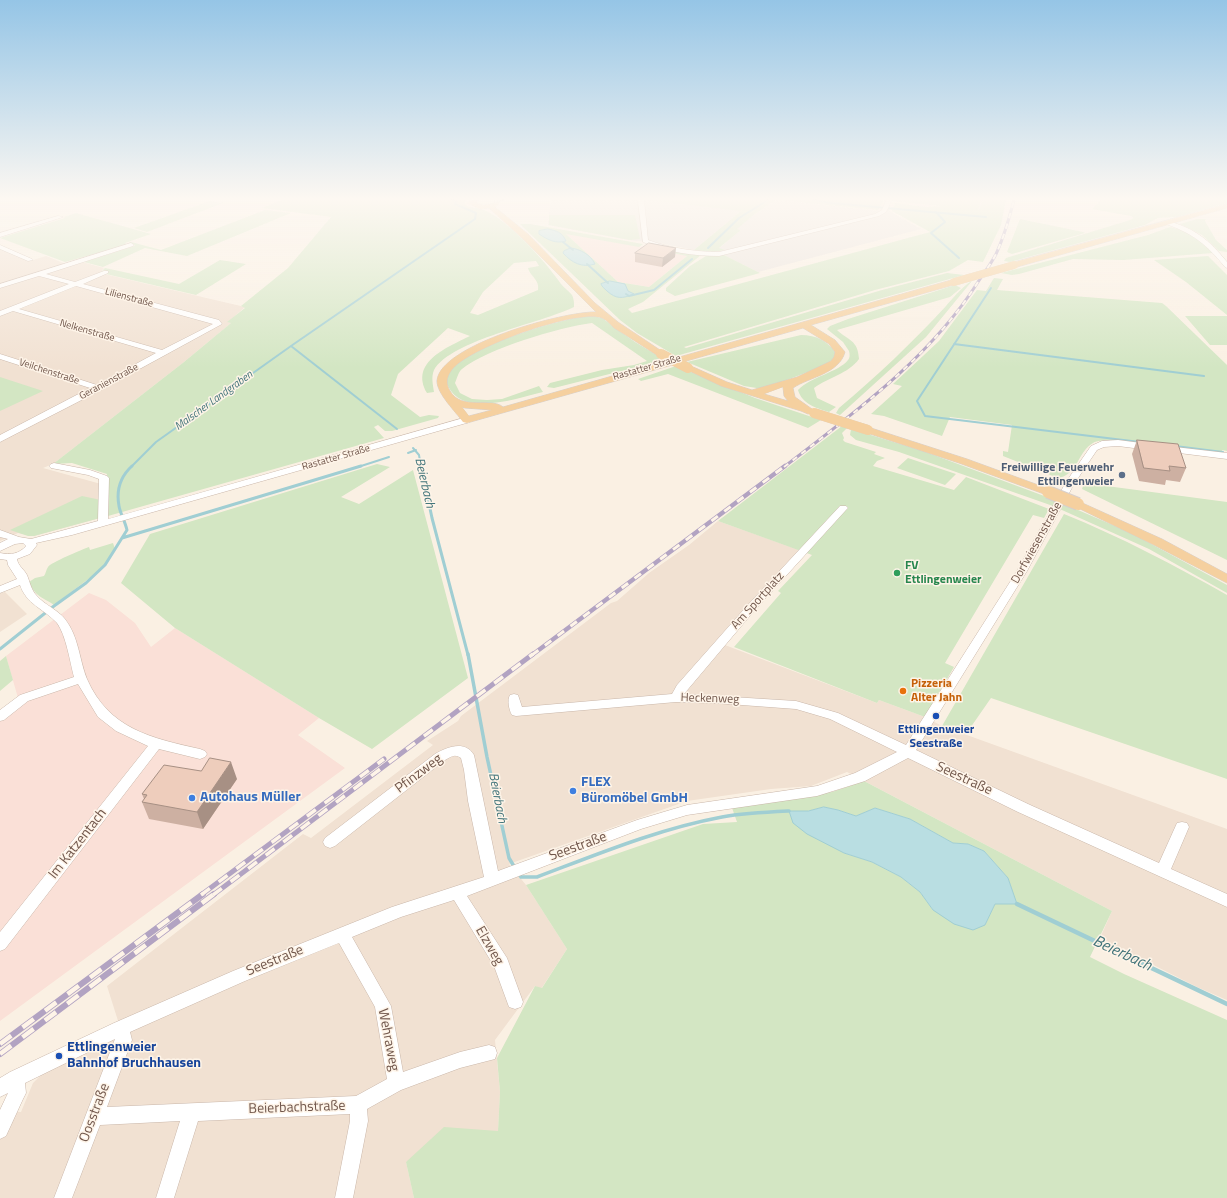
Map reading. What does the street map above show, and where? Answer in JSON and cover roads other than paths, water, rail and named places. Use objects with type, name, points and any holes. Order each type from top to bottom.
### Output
[{"type":"main road","points":[[545,256],[586,299],[605,316],[633,337],[688,368],[750,393],[963,461],[1048,492],[1078,504],[1158,542],[1227,579]]},
{"type":"main road","name":"Rastatter Straße","points":[[470,419],[1047,256]]},
{"type":"main road","points":[[569,317],[580,310],[586,299]]},
{"type":"main road","points":[[451,399],[465,405],[473,412],[470,419],[451,399],[444,391],[441,381],[443,372],[449,364],[458,358],[479,347],[517,332],[569,317],[588,314],[605,316]]},
{"type":"main road","points":[[750,393],[763,391],[801,378],[825,369],[836,362],[840,355],[836,345],[803,324]]},
{"type":"main road","points":[[801,378],[788,387],[788,394],[793,401],[811,412]]},
{"type":"main road","points":[[465,405],[512,407]]},
{"type":"street","points":[[21,256],[30,260]]},
{"type":"street","points":[[0,286],[96,256]]},
{"type":"street","points":[[1218,256],[1227,266]]},
{"type":"street","points":[[0,314],[106,272]]},
{"type":"street","name":"Lilienstraße","points":[[39,274],[218,323]]},
{"type":"street","name":"Nelkenstraße","points":[[12,309],[163,353]]},
{"type":"street","name":"Geranienstraße","points":[[0,440],[218,323]]},
{"type":"street","name":"Veilchenstraße","points":[[0,356],[98,388]]},
{"type":"street","name":"Rastatter Straße","points":[[16,556],[30,545],[68,533],[470,419]]},
{"type":"street","name":"Dorfwiesenstraße","points":[[908,752],[1022,571],[1069,484],[1094,448],[1102,444],[1118,443],[1227,456]]},
{"type":"street","points":[[54,466],[90,473],[104,478],[104,523]]},
{"type":"street","name":"Am Sportplatz","points":[[676,698],[681,688],[750,609],[843,508]]},
{"type":"street","points":[[0,533],[30,545]]},
{"type":"street","points":[[1,543],[18,540]]},
{"type":"street","points":[[0,556],[16,556],[13,565],[22,577],[27,592],[34,600],[48,610],[67,630],[81,679],[95,704],[106,718],[120,728],[156,744],[200,754]]},
{"type":"street","points":[[0,590],[22,577]]},
{"type":"street","points":[[0,717],[24,698],[81,679]]},
{"type":"street","name":"Heckenweg","points":[[514,698],[516,712],[676,698],[715,699],[796,705],[834,716],[908,752]]},
{"type":"street","name":"Im Katzentach","points":[[0,944],[156,744]]},
{"type":"street","name":"Pfinzweg","points":[[330,842],[440,757],[450,751],[459,750],[467,756],[471,770],[475,801],[492,879]]},
{"type":"street","name":"Seestraße","points":[[0,1088],[16,1078],[120,1028],[239,976],[397,912],[492,879],[637,825],[687,810],[817,791],[860,777],[908,752],[1023,808],[1227,901]]},
{"type":"street","points":[[1163,871],[1182,827]]},
{"type":"street","name":"Elzweg","points":[[456,892],[501,963],[516,1002]]},
{"type":"street","name":"Wehraweg","points":[[342,934],[383,1006],[396,1084]]},
{"type":"street","name":"Oosstraße","points":[[63,1198],[124,1040],[120,1028]]},
{"type":"street","name":"Beierbachstraße","points":[[94,1116],[358,1105],[396,1084],[460,1060],[489,1053]]},
{"type":"street","points":[[0,1130],[17,1093],[16,1078]]},
{"type":"street","points":[[344,1198],[358,1121],[358,1105]]},
{"type":"street","points":[[165,1198],[191,1113]]},
{"type":"water","points":[[566,256],[588,256],[595,264],[582,265],[570,260]]},
{"type":"water","points":[[610,281],[625,284],[628,291],[634,294],[626,297],[613,296],[601,284]]},
{"type":"water","points":[[824,807],[856,816],[875,808],[910,819],[953,843],[968,844],[984,851],[1008,878],[1017,904],[995,904],[985,925],[973,930],[954,924],[933,910],[920,892],[901,877],[872,862],[844,853],[807,834],[793,823],[789,811],[808,811]]},
{"type":"waterway","name":"Malscher Landgraben","points":[[291,346],[422,256]]},
{"type":"waterway","points":[[626,294],[629,296],[654,290],[692,259]]},
{"type":"waterway","points":[[587,264],[608,283]]},
{"type":"waterway","points":[[954,344],[991,288]]},
{"type":"waterway","points":[[954,344],[1204,376]]},
{"type":"waterway","points":[[954,344],[917,401],[925,416],[1140,442]]},
{"type":"waterway","name":"Malscher Landgraben","points":[[0,649],[54,606],[86,583],[105,565],[127,530],[120,509],[118,494],[122,479],[128,470],[156,442],[291,346]]},
{"type":"waterway","name":"Beierbach","points":[[291,346],[397,429]]},
{"type":"waterway","points":[[1175,446],[1223,452]]},
{"type":"waterway","name":"Beierbach","points":[[408,453],[415,450]]},
{"type":"waterway","name":"Beierbach","points":[[415,450],[419,455],[421,467]]},
{"type":"waterway","points":[[358,467],[389,457]]},
{"type":"waterway","points":[[122,538],[361,466]]},
{"type":"waterway","name":"Beierbach","points":[[421,466],[432,518],[468,655]]},
{"type":"waterway","name":"Beierbach","points":[[468,654],[487,757],[509,858],[515,868]]},
{"type":"waterway","name":"Beierbach","points":[[518,872],[521,877],[537,877],[651,835],[698,822],[722,817],[764,812],[789,811]]},
{"type":"waterway","name":"Beierbach","points":[[1017,904],[1227,1004]]},
{"type":"railway","points":[[784,467],[863,405],[914,360],[959,310],[995,256]]},
{"type":"railway","points":[[532,655],[785,466]]},
{"type":"railway","points":[[213,895],[533,654]]},
{"type":"railway","points":[[201,895],[384,759]]},
{"type":"railway","points":[[0,1044],[203,894]]},
{"type":"railway","points":[[0,1054],[214,894]]},
{"type":"place","name":"Freiwillige Feuerwehr Ettlingenweier","points":[[1122,475]]},
{"type":"place","name":"FV Ettlingenweier","points":[[897,573]]},
{"type":"place","name":"Pizzeria Alter Jahn","points":[[903,691]]},
{"type":"place","name":"Ettlingenweier Seestraße","points":[[936,716]]},
{"type":"place","name":"FLEX Büromöbel GmbH","points":[[573,791]]},
{"type":"place","name":"Autohaus Müller","points":[[192,798]]},
{"type":"place","name":"Ettlingenweier Bahnhof Bruchhausen","points":[[59,1056]]}]
